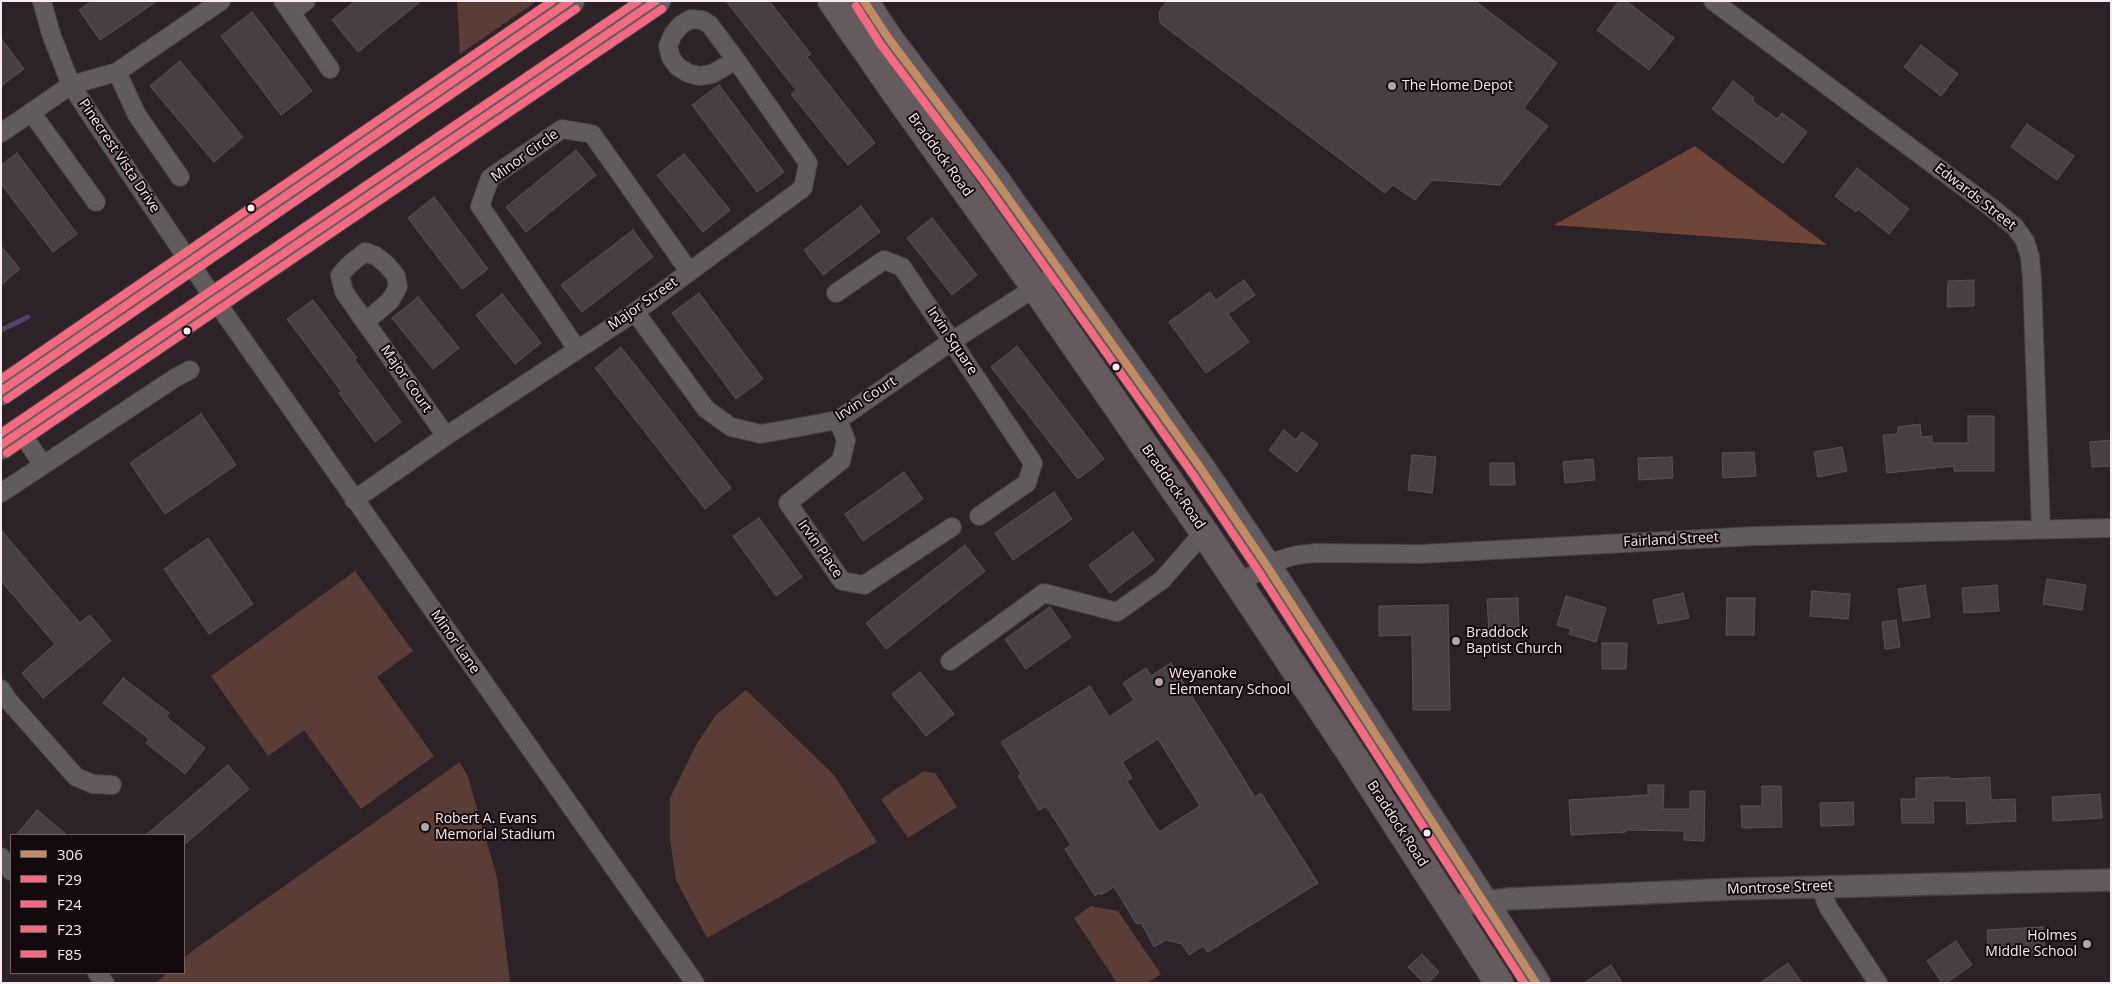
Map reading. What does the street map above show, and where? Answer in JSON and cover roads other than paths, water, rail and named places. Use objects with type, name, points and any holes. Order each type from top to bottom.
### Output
[{"type":"main road","points":[[1,391],[570,1]]},
{"type":"main road","points":[[11,439],[656,1]]},
{"type":"main road","name":"Braddock Road","points":[[832,1],[890,86],[1035,287],[1204,532],[1499,983]]},
{"type":"main road","name":"Braddock Road","points":[[864,1],[1061,271],[1197,463],[1267,566],[1536,983]]},
{"type":"street","name":"Pinecrest Vista Drive","points":[[42,1],[51,34],[71,85],[215,300]]},
{"type":"street","points":[[1,132],[71,85],[117,72],[221,1]]},
{"type":"street","points":[[306,1],[287,7],[330,68]]},
{"type":"street","name":"Edwards Street","points":[[1713,1],[1992,208],[2015,227],[2025,241],[2030,257],[2032,279],[2041,530]]},
{"type":"street","name":"Major Street","points":[[354,500],[446,436],[635,312],[803,188],[808,163],[736,60]]},
{"type":"street","points":[[117,72],[137,115],[180,177]]},
{"type":"street","points":[[31,112],[96,202]]},
{"type":"street","name":"Minor Circle","points":[[577,349],[480,206],[490,178],[562,129],[592,134],[689,271]]},
{"type":"street","name":"Irvin Square","points":[[836,293],[884,260],[902,267],[1033,463],[1027,483],[979,516]]},
{"type":"street","name":"Irvin Court","points":[[635,312],[706,409],[731,427],[761,434],[838,420],[952,341],[1061,271]]},
{"type":"street","name":"Minor Lane","points":[[215,300],[695,983]]},
{"type":"street","name":"Major Court","points":[[366,321],[446,436]]},
{"type":"street","points":[[1,492],[190,370]]},
{"type":"street","name":"Irvin Place","points":[[838,420],[846,440],[841,461],[788,503],[842,581],[864,586],[952,527]]},
{"type":"street","points":[[11,439],[43,465]]},
{"type":"street","name":"Fairland Street","points":[[1238,584],[1267,566],[1296,554],[1316,552],[1421,554],[1746,536],[2111,528]]},
{"type":"street","points":[[950,661],[1044,593],[1118,612],[1162,580],[1204,532]]},
{"type":"street","points":[[1,689],[8,700],[76,777],[94,784],[112,786]]},
{"type":"street","points":[[1,857],[10,870]]},
{"type":"street","name":"Montrose Street","points":[[1450,906],[1509,899],[1820,886],[2111,880]]},
{"type":"street","points":[[1820,886],[1828,907],[1878,983]]},
{"type":"waterway","points":[[1,330],[28,317]]},
{"type":"place","name":"The Home Depot","points":[[1392,86]]},
{"type":"place","name":"Braddock Baptist Church","points":[[1456,641]]},
{"type":"place","name":"Weyanoke Elementary School","points":[[1159,682]]},
{"type":"place","name":"Robert A. Evans Memorial Stadium","points":[[425,827]]},
{"type":"place","name":"Holmes Middle School","points":[[2087,944]]}]
